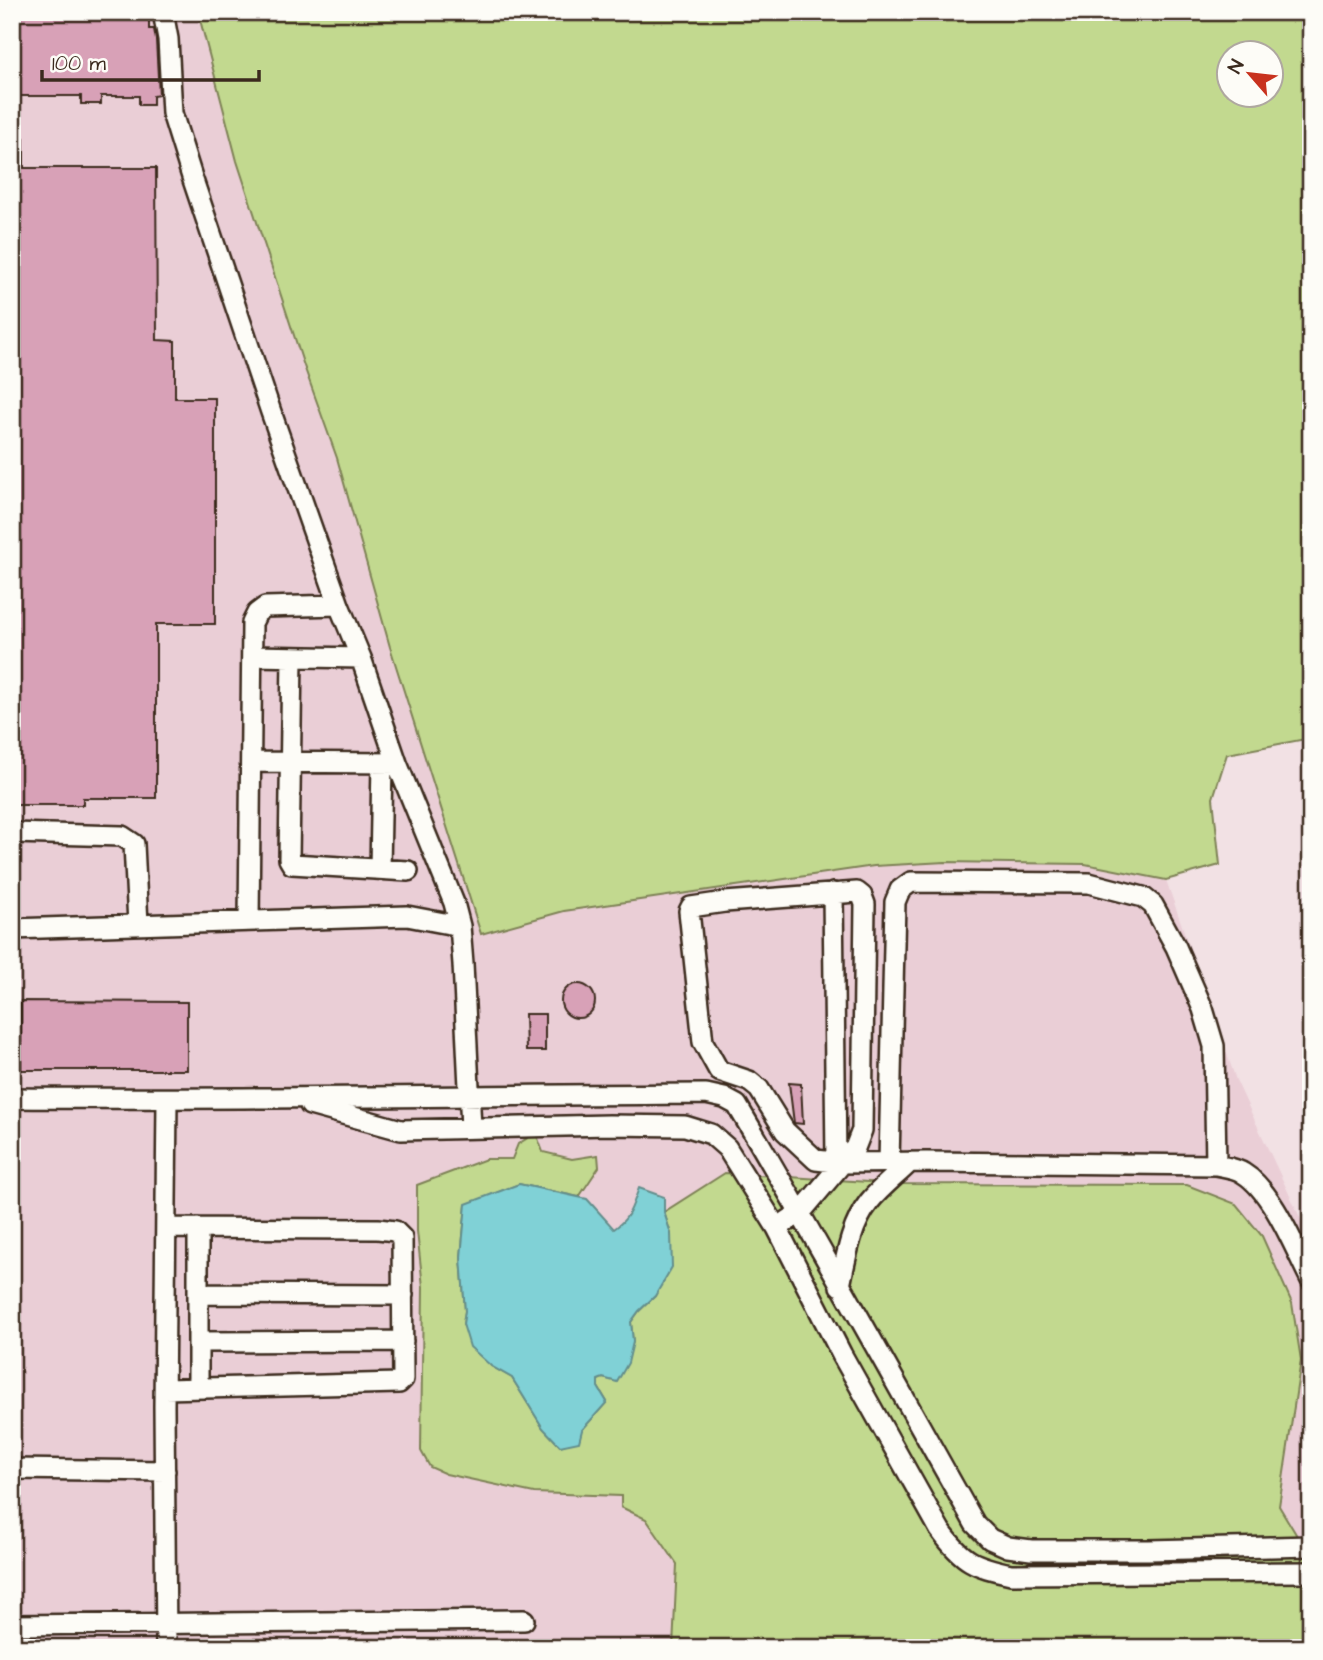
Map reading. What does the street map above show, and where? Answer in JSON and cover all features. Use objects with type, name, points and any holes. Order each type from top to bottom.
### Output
[{"type":"lane","points":[[163,12],[168,39],[172,113],[271,412],[339,605],[361,657],[389,763],[454,903],[460,926],[471,1128]]},
{"type":"lane","points":[[249,920],[252,623],[257,612],[265,607],[339,605]]},
{"type":"lane","points":[[252,656],[361,657]]},
{"type":"lane","points":[[292,657],[289,859],[292,864],[408,871]]},
{"type":"lane","points":[[251,762],[389,763]]},
{"type":"lane","points":[[380,869],[389,763]]},
{"type":"lane","points":[[12,833],[122,836],[129,839],[134,844],[138,924]]},
{"type":"lane","points":[[889,1163],[894,902],[900,890],[911,882],[1088,883],[1143,897],[1153,905],[1176,947],[1203,1009],[1214,1046],[1216,1165]]},
{"type":"lane","points":[[777,1228],[801,1212],[839,1163],[855,1148],[862,1130],[864,904],[857,892],[726,902],[691,907],[689,911],[704,1042],[719,1071],[749,1081],[759,1088],[785,1131],[816,1160],[839,1163],[1216,1165],[1242,1172],[1257,1185],[1282,1224],[1311,1280]]},
{"type":"lane","points":[[832,893],[839,1163]]},
{"type":"lane","points":[[12,929],[407,916],[460,926]]},
{"type":"lane","points":[[12,1098],[285,1099],[706,1094],[724,1098],[737,1105],[801,1212],[975,1524],[990,1539],[1008,1547],[1031,1549],[1149,1550],[1311,1546]]},
{"type":"lane","points":[[166,1648],[164,1389],[167,1099]]},
{"type":"lane","points":[[285,1099],[401,1130],[609,1125],[685,1126],[711,1134],[727,1147],[777,1228],[842,1356],[940,1530],[956,1553],[981,1568],[1012,1574],[1311,1572]]},
{"type":"lane","points":[[841,1286],[851,1239],[858,1221],[869,1202],[910,1163]]},
{"type":"lane","points":[[164,1389],[398,1383],[403,1379],[402,1238],[395,1231],[166,1228]]},
{"type":"lane","points":[[198,1228],[198,1388]]},
{"type":"lane","points":[[198,1294],[402,1295]]},
{"type":"lane","points":[[842,1356],[870,1339]]},
{"type":"lane","points":[[198,1342],[403,1341]]},
{"type":"lane","points":[[12,1469],[165,1471]]},
{"type":"lane","points":[[1258,1548],[1259,1573]]},
{"type":"lane","points":[[1149,1550],[1149,1574]]},
{"type":"lane","points":[[12,1625],[524,1620]]},
{"type":"shaded area","points":[[12,12],[198,12],[237,161],[337,458],[390,647],[481,934],[564,911],[874,866],[945,862],[1085,864],[1166,880],[1236,1080],[1311,1241],[1311,1648],[12,1648]]},
{"type":"green space","points":[[198,12],[1311,12],[1311,738],[1227,754],[1213,798],[1220,865],[1166,880],[1085,864],[945,862],[874,866],[564,911],[481,934],[390,647],[337,458],[237,161]]},
{"type":"green space","points":[[536,1133],[543,1152],[572,1159],[598,1155],[599,1167],[579,1197],[519,1184],[466,1205],[461,1257],[465,1311],[463,1325],[491,1366],[512,1378],[543,1428],[560,1446],[571,1442],[607,1402],[598,1387],[598,1380],[603,1378],[617,1381],[633,1342],[631,1322],[655,1296],[671,1234],[664,1212],[725,1173],[900,1184],[1187,1185],[1236,1204],[1262,1236],[1292,1303],[1301,1360],[1279,1506],[1311,1559],[1311,1648],[673,1648],[677,1564],[646,1519],[621,1507],[621,1496],[534,1493],[446,1474],[430,1467],[421,1451],[423,1287],[417,1231],[417,1185],[486,1159],[512,1159],[518,1144]]},
{"type":"water","points":[[519,1184],[587,1199],[614,1229],[628,1216],[639,1188],[664,1197],[664,1212],[671,1234],[672,1267],[655,1296],[631,1322],[633,1342],[628,1363],[617,1382],[603,1378],[598,1380],[598,1387],[607,1402],[582,1430],[579,1442],[560,1446],[543,1428],[512,1378],[491,1366],[470,1347],[463,1324],[465,1311],[461,1257],[466,1204]]},
{"type":"building","points":[[12,12],[149,12],[149,29],[154,29],[156,40],[159,95],[153,96],[153,105],[139,105],[139,96],[101,96],[101,104],[81,104],[81,96],[12,96]]},
{"type":"building","points":[[12,138],[24,138],[24,168],[156,168],[157,340],[175,341],[175,398],[215,398],[215,624],[156,624],[156,798],[83,798],[83,805],[12,805]]},
{"type":"building","points":[[578,984],[590,989],[595,1001],[590,1013],[578,1018],[566,1013],[561,1001],[566,989]]},
{"type":"building","points":[[21,1001],[187,1002],[187,1070],[21,1070]]},
{"type":"building","points":[[525,1014],[545,1014],[545,1051],[526,1051]]},
{"type":"building","points":[[789,1083],[801,1084],[803,1124],[794,1123]]}]
